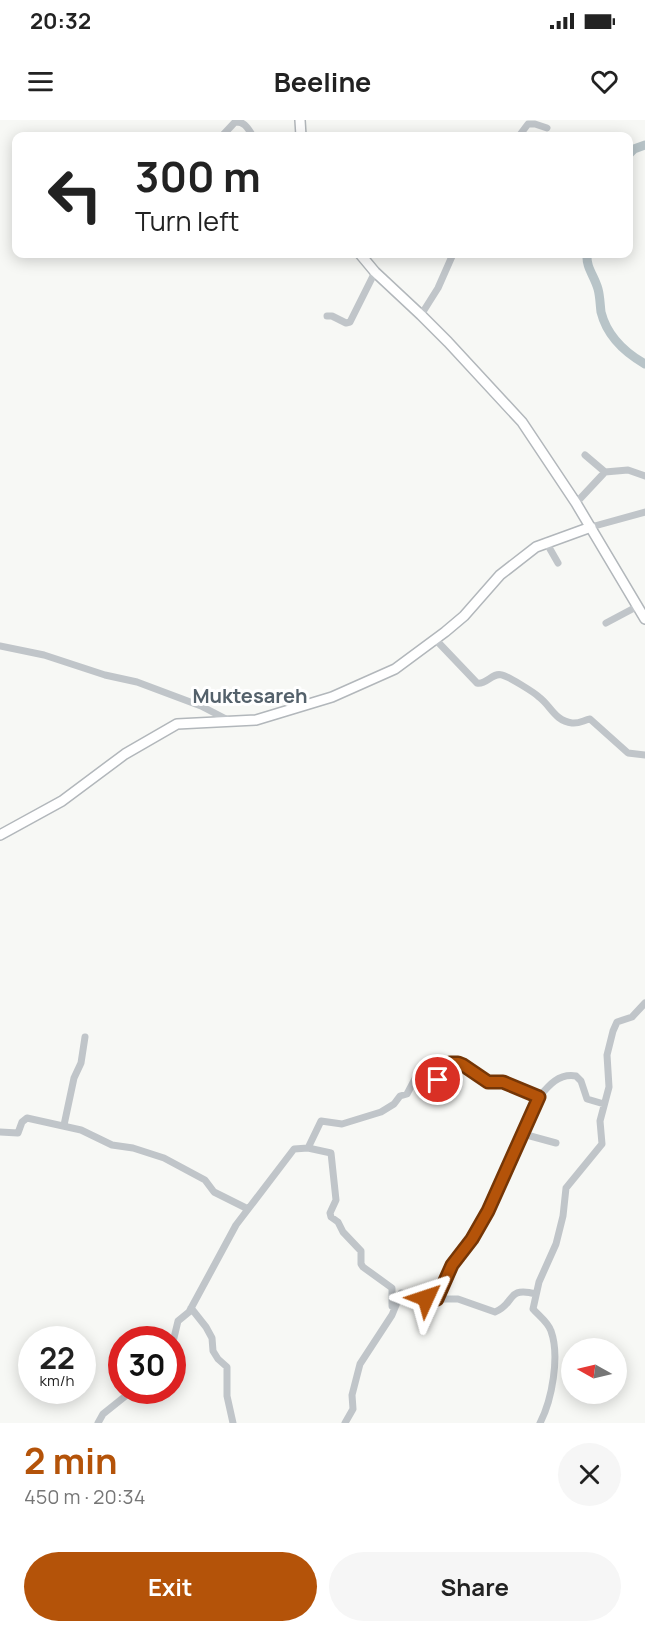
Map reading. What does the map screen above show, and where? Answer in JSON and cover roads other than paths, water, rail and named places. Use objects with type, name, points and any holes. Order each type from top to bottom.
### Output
[{"type":"main road","points":[[363,258],[421,315],[522,422],[576,503],[642,611]]},
{"type":"main road","points":[[0,835],[62,801],[125,754],[172,727],[185,723],[256,720],[332,698],[395,669],[436,640],[464,616],[513,564],[536,547],[591,527]]},
{"type":"street","points":[[226,132],[238,121],[244,123],[250,132]]},
{"type":"street","points":[[522,132],[528,124],[548,128]]},
{"type":"street","points":[[421,315],[438,288],[451,258]]},
{"type":"street","points":[[327,316],[346,323],[350,321],[375,272]]},
{"type":"street","points":[[585,455],[605,472]]},
{"type":"street","points":[[576,503],[605,472],[628,470],[637,471],[645,476]]},
{"type":"street","points":[[591,527],[645,512]]},
{"type":"street","points":[[546,542],[558,563]]},
{"type":"street","points":[[606,623],[642,611]]},
{"type":"street","points":[[436,640],[477,683],[482,684],[495,675],[503,675],[538,695],[552,712],[563,720],[573,723],[590,719],[608,732],[626,752],[645,755]]},
{"type":"street","points":[[0,646],[44,655],[105,675],[137,682],[201,706],[228,720]]},
{"type":"street","points":[[540,1423],[556,1364],[551,1329],[533,1309],[538,1282],[556,1244],[563,1216],[566,1188],[602,1144],[600,1121],[610,1081],[607,1055],[614,1027],[619,1021],[635,1015],[645,1003]]},
{"type":"street","points":[[64,1125],[74,1078],[81,1063],[85,1037]]},
{"type":"street","points":[[308,1148],[321,1121],[342,1124],[385,1111],[400,1096],[407,1095],[416,1077],[442,1079],[451,1062],[463,1065],[488,1082],[503,1082],[539,1097]]},
{"type":"street","points":[[437,1299],[452,1265],[472,1239],[488,1211],[539,1097],[554,1081],[573,1075],[581,1081],[587,1099],[604,1104]]},
{"type":"street","points":[[0,1132],[18,1133],[22,1122],[27,1118],[81,1130],[112,1145],[133,1148],[177,1164],[205,1180],[214,1192],[248,1209]]},
{"type":"street","points":[[523,1134],[556,1143]]},
{"type":"street","points":[[177,1326],[178,1321],[189,1312],[233,1230],[248,1209],[294,1149],[308,1148],[331,1153],[336,1200],[331,1217],[338,1222],[343,1232],[361,1251],[363,1267],[392,1288],[392,1315]]},
{"type":"street","points":[[345,1423],[353,1409],[352,1395],[360,1364],[392,1315],[397,1300],[403,1293],[437,1299],[458,1299],[495,1312],[500,1311],[513,1295],[519,1292],[536,1294]]},
{"type":"street","points":[[191,1308],[212,1338],[213,1351],[227,1367],[226,1396],[234,1423]]},
{"type":"street","points":[[98,1423],[103,1414],[116,1404]]},
{"type":"waterway","points":[[633,150],[645,145]]},
{"type":"waterway","points":[[587,258],[599,292],[601,312],[607,329],[623,349],[645,364]]},
{"type":"district","name":"Muktesareh","points":[[250,696]]}]
